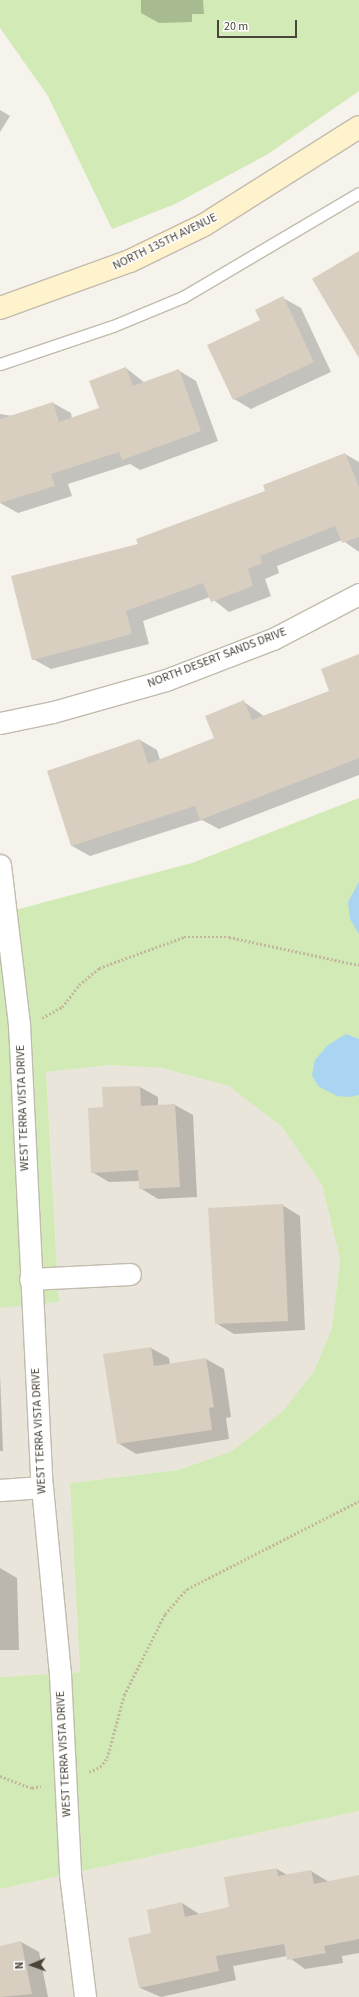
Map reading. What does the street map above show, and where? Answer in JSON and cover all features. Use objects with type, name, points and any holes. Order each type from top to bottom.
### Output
[{"type":"street","name":"NORTH 135TH AVENUE","points":[[0,308],[130,261],[204,225],[357,133]]},
{"type":"street","name":"NORTH DESERT SANDS DRIVE","points":[[0,723],[53,712],[166,680],[274,639],[359,594]]},
{"type":"street","name":"WEST TERRA VISTA DRIVE","points":[[0,865],[19,1024],[30,1279],[42,1487],[60,1674],[70,1874],[85,1997]]},
{"type":"street","points":[[30,1279],[130,1274]]},
{"type":"street","points":[[0,1490],[42,1487]]},
{"type":"lane","points":[[0,364],[113,326],[183,297],[359,193]]},
{"type":"path","points":[[19,1024],[47,1017],[62,1007],[79,985],[99,968],[184,937],[229,937],[359,965]]},
{"type":"path","points":[[0,1776],[32,1788],[65,1781],[100,1767],[107,1758],[124,1695],[164,1614],[187,1589],[359,1501]]},
{"type":"shaded area","points":[[110,1065],[162,1068],[229,1086],[282,1127],[322,1185],[340,1259],[332,1328],[314,1371],[283,1411],[232,1451],[178,1470],[70,1483],[80,1672],[0,1677],[0,1308],[59,1301],[46,1072]]},
{"type":"shaded area","points":[[359,1811],[359,1997],[0,1997],[0,1889]]},
{"type":"green space","points":[[0,0],[359,0],[359,91],[268,154],[175,204],[112,229],[48,96],[0,28]]},
{"type":"green space","points":[[359,798],[359,1811],[0,1889],[0,1677],[80,1672],[70,1483],[178,1470],[232,1451],[283,1411],[314,1371],[332,1328],[340,1259],[322,1185],[282,1127],[229,1086],[162,1068],[110,1065],[46,1072],[59,1302],[0,1308],[0,914],[192,863]]},
{"type":"water","points":[[359,882],[359,934],[350,919],[348,902]]},
{"type":"water","points":[[346,1034],[359,1039],[359,1095],[351,1097],[337,1096],[318,1086],[312,1075],[315,1060],[328,1045]]},
{"type":"building","points":[[359,251],[359,358],[312,279]]},
{"type":"building","points":[[283,296],[314,362],[233,400],[207,345],[260,320],[255,310]]},
{"type":"building","points":[[126,367],[133,386],[179,369],[201,431],[122,460],[119,452],[51,474],[55,486],[0,503],[0,419],[53,402],[59,422],[99,408],[89,381]]},
{"type":"building","points":[[345,453],[359,487],[359,537],[342,543],[335,526],[260,556],[262,563],[248,569],[253,586],[211,602],[203,583],[126,611],[132,634],[32,660],[11,576],[138,544],[136,539],[265,491],[263,485]]},
{"type":"building","points":[[359,654],[359,758],[200,820],[195,806],[71,846],[47,771],[140,739],[148,764],[214,738],[205,716],[244,700],[252,720],[329,691],[321,669]]},
{"type":"building","points":[[140,1086],[141,1106],[175,1104],[180,1187],[139,1189],[138,1170],[91,1173],[88,1108],[103,1107],[102,1087]]},
{"type":"building","points":[[283,1204],[288,1321],[215,1324],[208,1208]]},
{"type":"building","points":[[151,1347],[154,1366],[206,1358],[214,1407],[209,1408],[212,1430],[117,1444],[103,1354]]},
{"type":"building","points":[[277,1868],[278,1876],[311,1870],[314,1884],[359,1875],[359,1939],[324,1946],[326,1953],[287,1960],[284,1944],[216,1956],[219,1971],[139,1988],[128,1938],[151,1933],[147,1910],[182,1902],[185,1917],[229,1907],[224,1877]]},
{"type":"building","points":[[21,1941],[32,1994],[0,1997],[0,1946]]}]
